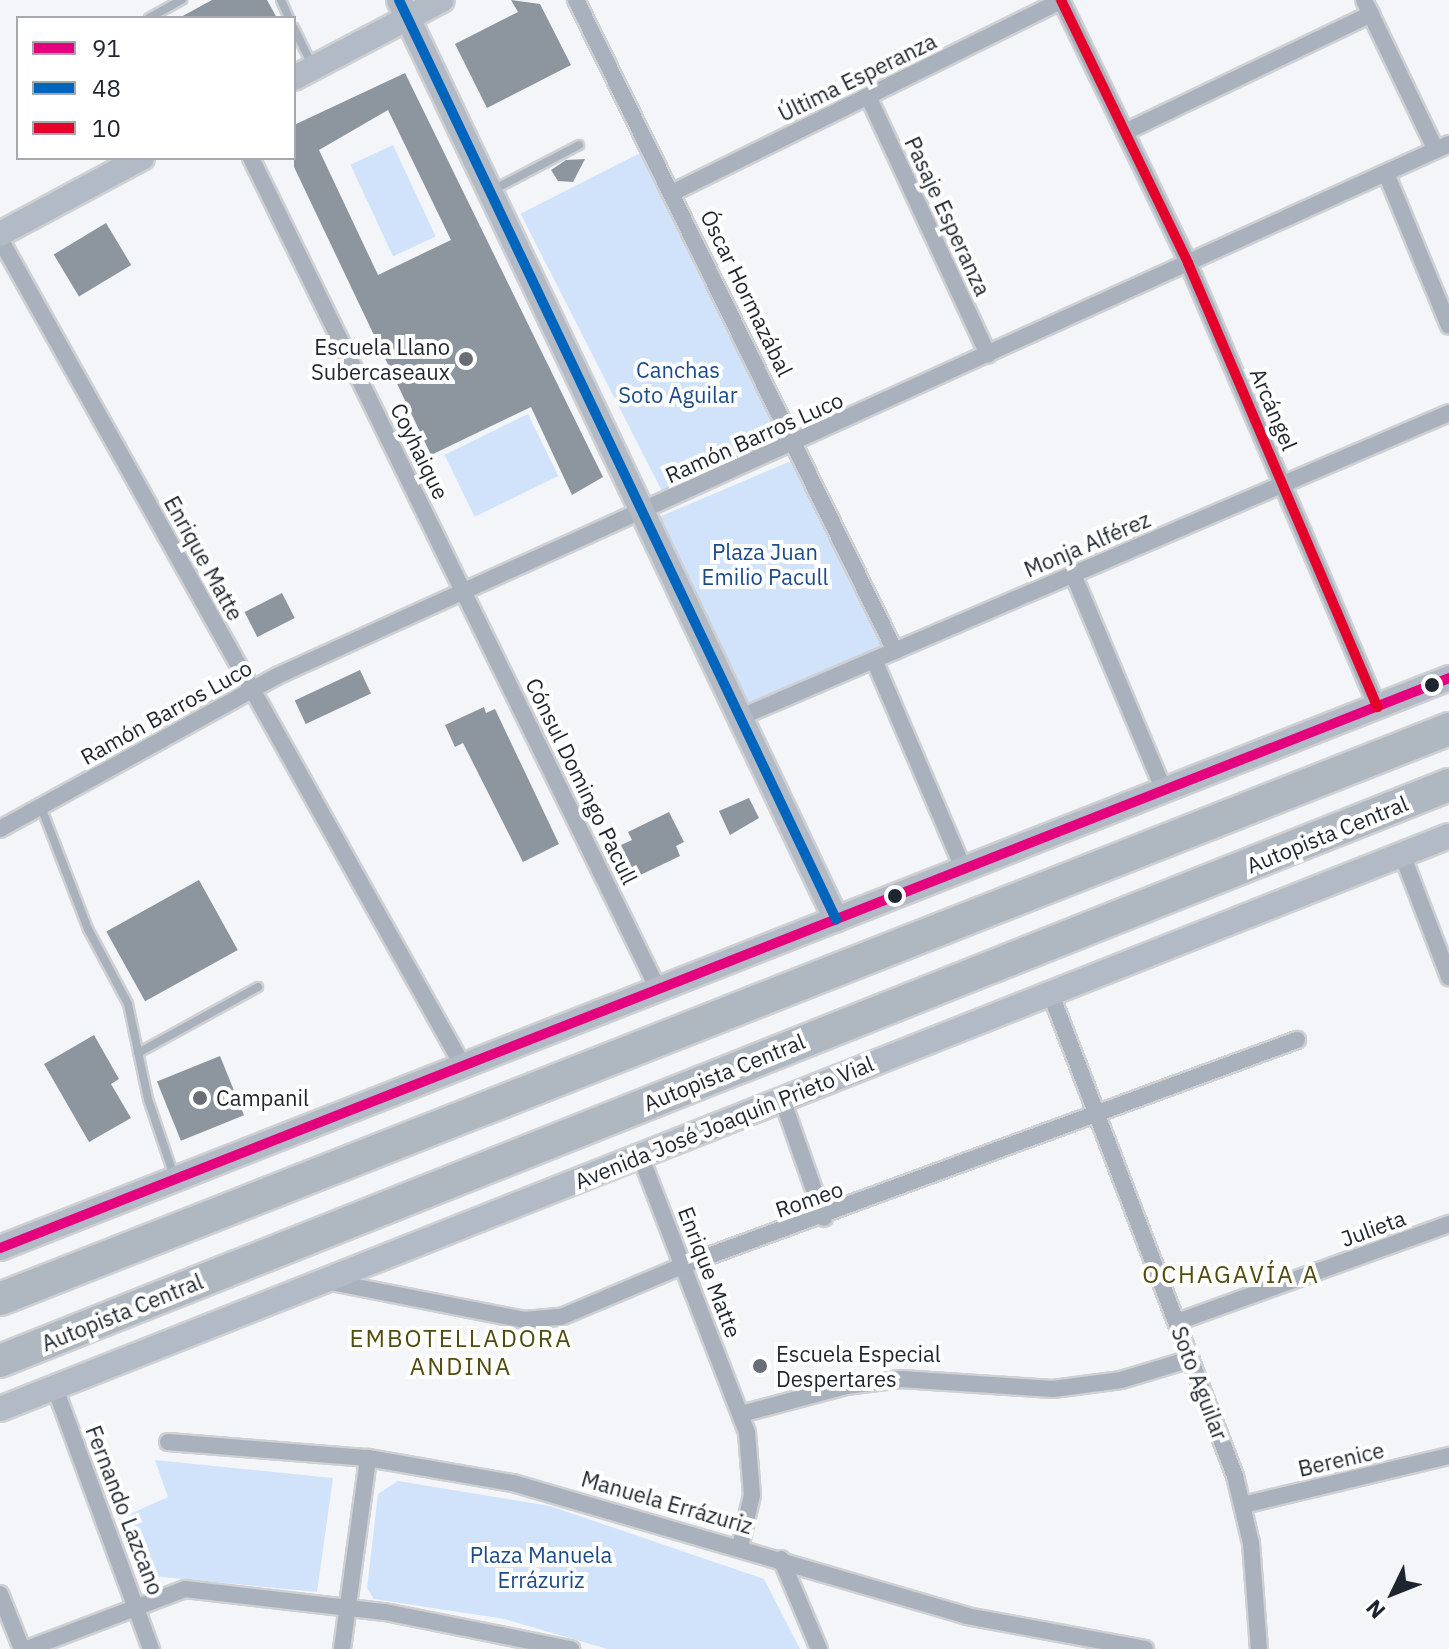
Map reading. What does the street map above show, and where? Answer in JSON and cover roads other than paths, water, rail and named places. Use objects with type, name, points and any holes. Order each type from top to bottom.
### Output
[{"type":"highway","points":[[0,1299],[1449,729]]},
{"type":"highway","name":"Autopista Central","points":[[0,1361],[1449,785]]},
{"type":"main road","points":[[304,73],[404,9],[442,0]]},
{"type":"main road","points":[[404,9],[743,716],[836,919]]},
{"type":"main road","points":[[0,236],[138,160]]},
{"type":"main road","points":[[0,1248],[1449,678]]},
{"type":"main road","name":"Avenida José Joaquín Prieto Vial","points":[[0,1409],[1449,836]]},
{"type":"street","name":"Óscar Hormazábal","points":[[576,0],[797,442],[895,651]]},
{"type":"street","name":"Última Esperanza","points":[[672,193],[1061,0]]},
{"type":"street","name":"Arcángel","points":[[1061,0],[1188,263],[1377,707]]},
{"type":"street","points":[[1125,132],[1368,7],[1443,147]]},
{"type":"street","name":"Pasaje Esperanza","points":[[868,96],[988,354]]},
{"type":"street","name":"Ramón Barros Luco","points":[[0,829],[251,688],[1443,147]]},
{"type":"street","name":"Coyhaique","points":[[252,160],[465,592]]},
{"type":"street","points":[[1386,173],[1449,326]]},
{"type":"street","name":"Enrique Matte","points":[[0,236],[463,1066]]},
{"type":"street","name":"Monja Alférez","points":[[743,716],[1449,413]]},
{"type":"street","points":[[1073,574],[1164,790]]},
{"type":"street","name":"Cónsul Domingo Pacull","points":[[465,592],[658,989]]},
{"type":"street","points":[[874,660],[963,868]]},
{"type":"street","points":[[1402,854],[1449,977]]},
{"type":"street","name":"Soto Aguilar","points":[[1050,992],[1191,1359],[1243,1505],[1259,1649]]},
{"type":"street","name":"Romeo","points":[[324,1280],[535,1320],[561,1317],[684,1265],[824,1218],[1297,1040]]},
{"type":"street","points":[[782,1099],[824,1218]]},
{"type":"street","name":"Enrique Matte","points":[[640,1155],[741,1414],[752,1474],[740,1547]]},
{"type":"street","name":"Julieta","points":[[1177,1322],[1449,1224]]},
{"type":"street","points":[[741,1414],[846,1386],[901,1379],[988,1388],[1085,1387],[1191,1359]]},
{"type":"street","name":"Fernando Lazcano","points":[[55,1388],[139,1608],[151,1649]]},
{"type":"street","name":"Manuela Errázuriz","points":[[168,1442],[368,1458],[555,1493],[967,1616],[1145,1649]]},
{"type":"street","name":"Berenice","points":[[1243,1505],[1449,1456]]},
{"type":"street","points":[[342,1649],[368,1458]]},
{"type":"street","points":[[781,1559],[819,1649]]},
{"type":"street","points":[[0,1594],[24,1649],[185,1589],[347,1607],[571,1649]]},
{"type":"lane","points":[[153,16],[182,0]]},
{"type":"lane","points":[[296,37],[304,73]]},
{"type":"lane","points":[[492,190],[579,145]]},
{"type":"lane","points":[[41,806],[88,929],[128,1004],[138,1053],[175,1179]]},
{"type":"lane","points":[[138,1053],[258,987]]},
{"type":"place","name":"Escuela Llano Subercaseaux","points":[[466,359]]},
{"type":"place","name":"Campanil","points":[[200,1098]]},
{"type":"place","name":"Escuela Especial Despertares","points":[[760,1366]]},
{"type":"district","name":"OCHAGAVÍA A","points":[[1231,1275]]},
{"type":"district","name":"EMBOTELLADORA ANDINA","points":[[461,1353]]},
{"type":"park label","name":"Canchas Soto Aguilar","points":[[678,382]]},
{"type":"park label","name":"Plaza Juan Emilio Pacull","points":[[765,564]]},
{"type":"park label","name":"Plaza Manuela Errázuriz","points":[[541,1566]]}]
